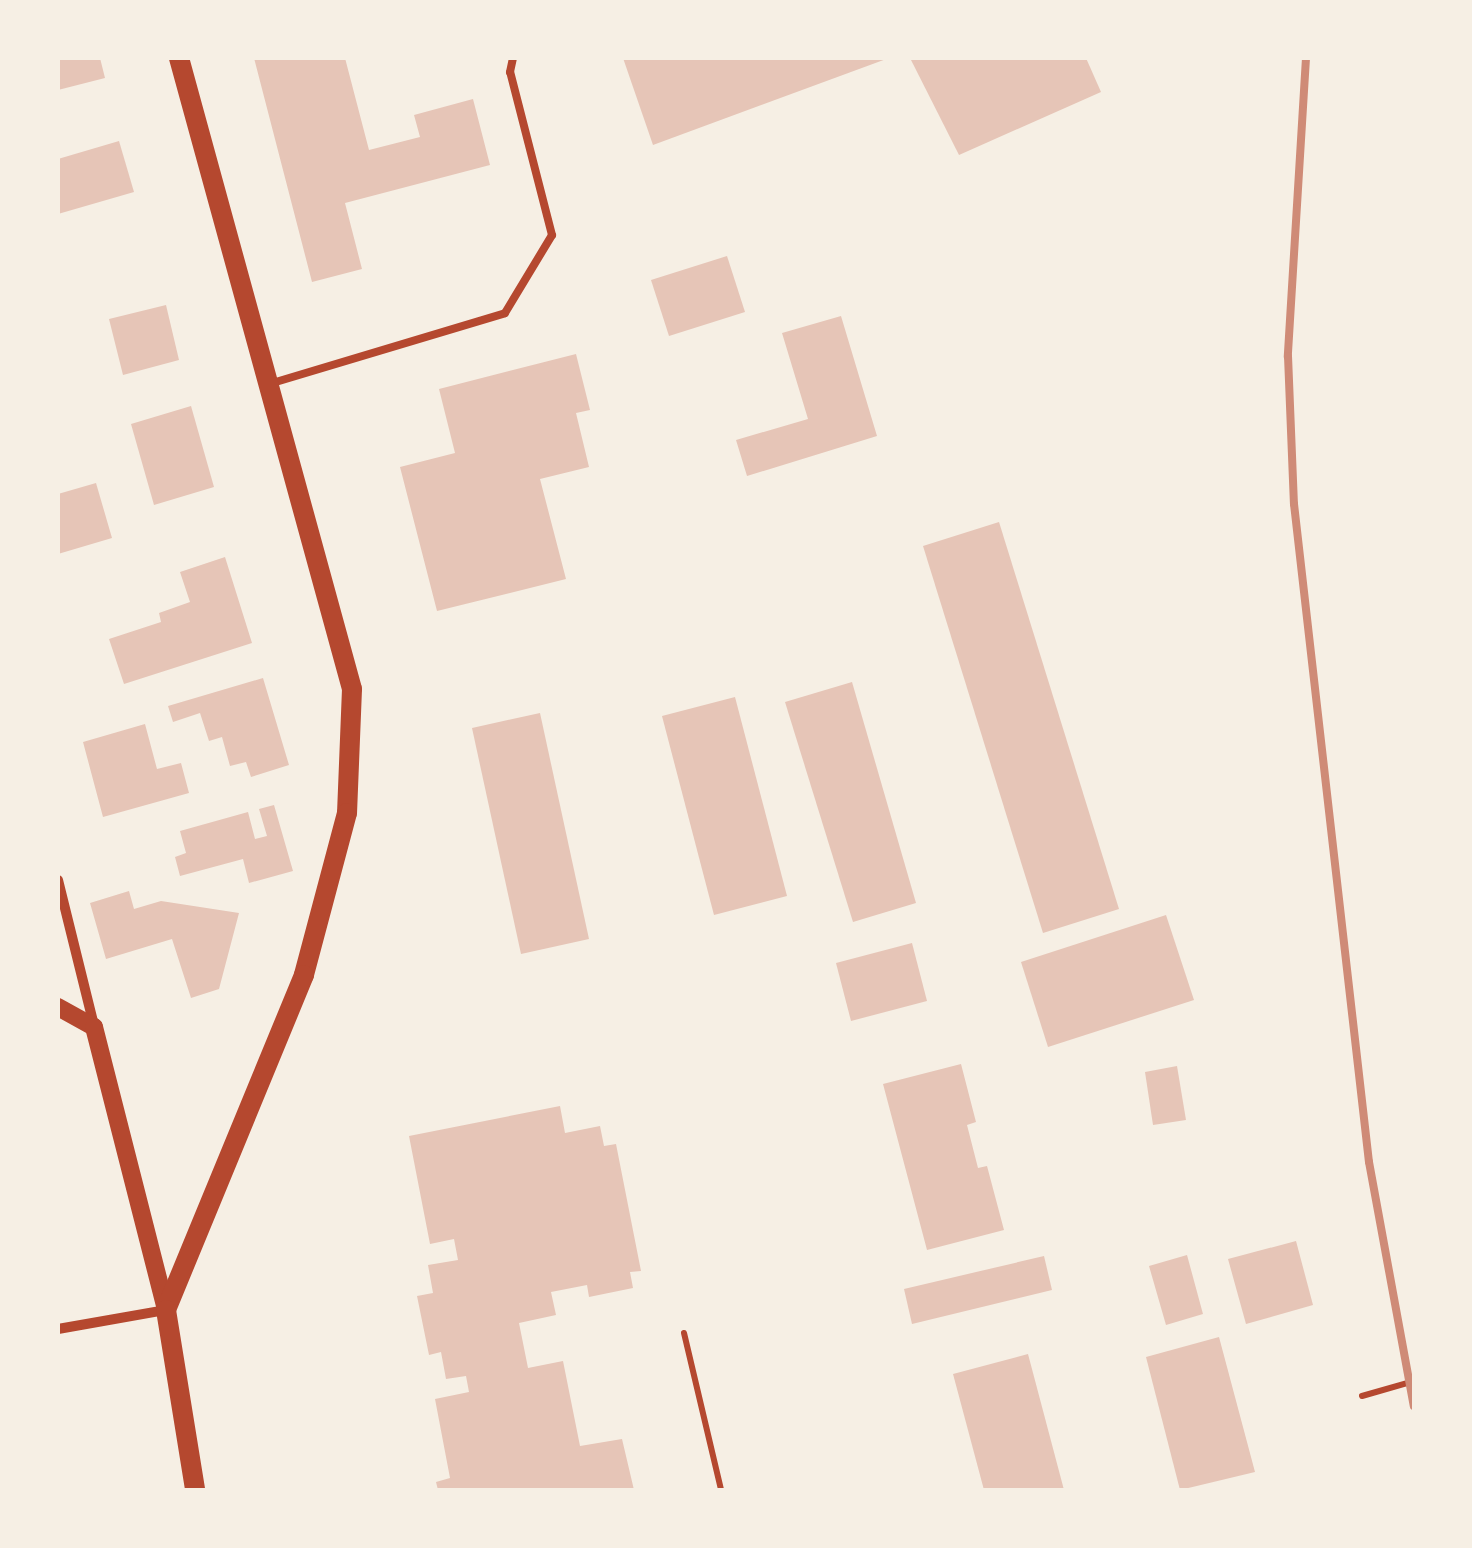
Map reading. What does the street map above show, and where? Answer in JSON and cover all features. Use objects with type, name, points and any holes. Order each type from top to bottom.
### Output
[{"type":"main road","points":[[179,58],[352,690],[347,813],[304,975],[166,1310],[195,1490]]},
{"type":"street","points":[[58,880],[166,1310],[58,1329]]},
{"type":"street","points":[[58,1007],[94,1027]]},
{"type":"lane","points":[[268,384],[505,313],[552,235],[510,72],[513,58]]},
{"type":"path","points":[[684,1333],[721,1490]]},
{"type":"path","points":[[1362,1396],[1414,1381]]},
{"type":"building","points":[[58,58],[100,58],[105,78],[58,90]]},
{"type":"building","points":[[254,58],[345,58],[369,150],[420,137],[414,115],[473,99],[490,165],[345,203],[362,269],[312,282]]},
{"type":"building","points":[[623,58],[889,58],[653,145]]},
{"type":"building","points":[[910,58],[1086,58],[1101,92],[959,155]]},
{"type":"building","points":[[119,141],[134,192],[58,214],[58,159]]},
{"type":"building","points":[[727,256],[745,312],[669,336],[651,280]]},
{"type":"building","points":[[166,305],[179,360],[123,375],[109,319]]},
{"type":"building","points":[[841,316],[877,436],[747,476],[736,440],[808,419],[782,333]]},
{"type":"building","points":[[576,354],[590,410],[576,413],[589,467],[540,479],[566,579],[437,611],[400,467],[455,453],[439,389]]},
{"type":"building","points":[[191,406],[214,487],[154,505],[131,424]]},
{"type":"building","points":[[96,483],[112,538],[58,554],[58,494]]},
{"type":"building","points":[[999,522],[1119,909],[1043,933],[923,546]]},
{"type":"building","points":[[225,557],[252,643],[124,684],[109,639],[161,622],[159,613],[190,602],[180,572]]},
{"type":"building","points":[[263,678],[289,765],[251,777],[246,762],[230,766],[222,737],[209,741],[200,713],[173,722],[168,706]]},
{"type":"building","points":[[852,682],[916,903],[853,922],[785,702]]},
{"type":"building","points":[[735,697],[787,896],[714,915],[662,716]]},
{"type":"building","points":[[540,713],[589,939],[521,954],[472,728]]},
{"type":"building","points":[[145,724],[157,769],[181,763],[189,793],[103,817],[83,742]]},
{"type":"building","points":[[274,805],[293,871],[249,883],[243,859],[180,876],[175,857],[186,853],[180,831],[248,812],[255,839],[267,836],[259,809]]},
{"type":"building","points":[[129,891],[134,909],[161,901],[239,913],[219,989],[191,998],[172,939],[106,959],[90,903]]},
{"type":"building","points":[[1166,915],[1194,1000],[1048,1047],[1021,962]]},
{"type":"building","points":[[912,943],[927,1001],[851,1021],[836,963]]},
{"type":"building","points":[[961,1064],[976,1122],[967,1125],[978,1168],[987,1166],[1004,1230],[927,1250],[883,1084]]},
{"type":"building","points":[[1177,1066],[1186,1120],[1153,1125],[1145,1072]]},
{"type":"building","points":[[560,1106],[565,1133],[600,1126],[604,1146],[616,1144],[641,1271],[630,1272],[633,1288],[589,1297],[587,1285],[551,1292],[556,1315],[519,1323],[528,1368],[563,1361],[580,1446],[622,1439],[634,1490],[438,1490],[436,1482],[450,1478],[435,1399],[469,1392],[466,1376],[446,1379],[441,1352],[429,1355],[417,1296],[433,1293],[428,1265],[458,1260],[454,1239],[430,1244],[409,1136]]},
{"type":"building","points":[[1296,1241],[1313,1305],[1246,1324],[1228,1259]]},
{"type":"building","points":[[1187,1255],[1203,1314],[1166,1325],[1149,1266]]},
{"type":"building","points":[[1044,1256],[1052,1290],[912,1324],[904,1289]]},
{"type":"building","points":[[1219,1337],[1255,1472],[1180,1490],[1146,1357]]},
{"type":"building","points":[[1028,1354],[1064,1490],[984,1490],[953,1374]]},
{"type":"railway","points":[[1306,58],[1288,356],[1294,504],[1369,1162],[1414,1406]]}]
